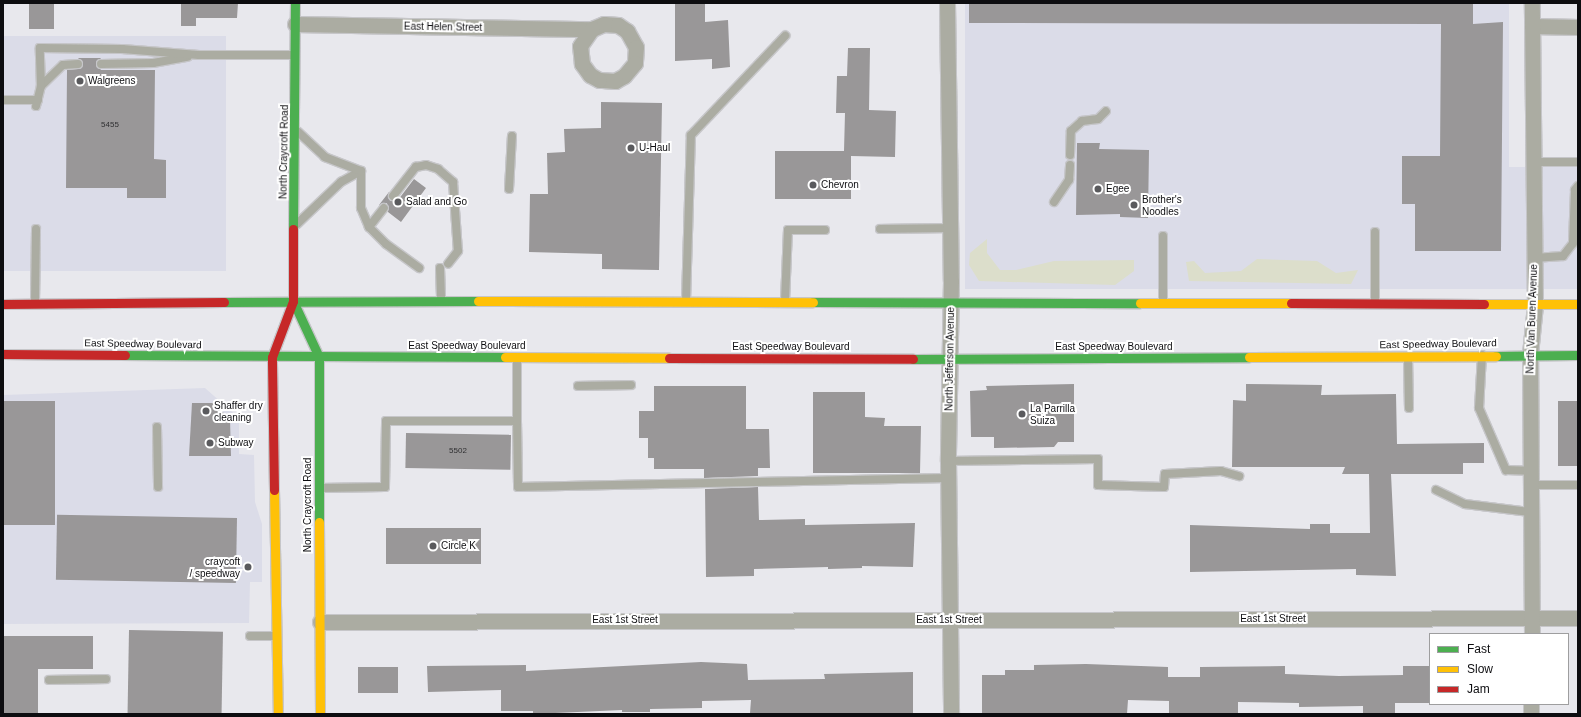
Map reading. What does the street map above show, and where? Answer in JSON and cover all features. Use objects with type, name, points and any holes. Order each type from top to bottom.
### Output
[{"type":"main road","name":"North Craycroft Road","points":[[278,714],[272,357],[293,301],[296,55],[295,3]]},
{"type":"main road","name":"North Craycroft Road","points":[[293,301],[319,357],[320,714]]},
{"type":"main road","points":[[3,304],[293,301],[1578,304]]},
{"type":"main road","name":"East Speedway Boulevard","points":[[3,354],[272,357],[951,359],[1530,354],[1578,355]]},
{"type":"street","name":"North Jefferson Avenue","points":[[947,3],[951,303],[948,461],[950,714]]},
{"type":"street","name":"North Van Buren Avenue","points":[[1532,3],[1535,304],[1530,354],[1532,633]]},
{"type":"street","name":"East Helen Street","points":[[295,24],[592,29]]},
{"type":"street","points":[[1532,26],[1578,27]]},
{"type":"street","name":"East 1st Street","points":[[320,622],[1578,618]]},
{"type":"lane","points":[[686,302],[690,135],[784,36]]},
{"type":"lane","points":[[3,100],[37,103],[41,86],[40,48],[122,49],[199,55],[296,55]]},
{"type":"lane","points":[[101,64],[153,63],[199,55]]},
{"type":"lane","points":[[41,86],[63,65],[78,64]]},
{"type":"lane","points":[[1070,155],[1071,131],[1082,121],[1098,119],[1106,111]]},
{"type":"lane","points":[[295,129],[325,157],[361,171]]},
{"type":"lane","points":[[509,189],[512,136]]},
{"type":"lane","points":[[1533,162],[1578,162]]},
{"type":"lane","points":[[393,196],[416,167],[426,165],[438,168],[453,182],[458,252],[448,264]]},
{"type":"lane","points":[[1054,202],[1069,180],[1070,165]]},
{"type":"lane","points":[[361,171],[361,208],[369,227],[386,244],[419,268]]},
{"type":"lane","points":[[294,228],[341,182],[361,171]]},
{"type":"lane","points":[[1534,258],[1563,256],[1573,243],[1575,190],[1578,186]]},
{"type":"lane","points":[[369,227],[384,208]]},
{"type":"lane","points":[[880,229],[950,228]]},
{"type":"lane","points":[[36,229],[36,304]]},
{"type":"lane","points":[[785,302],[788,230],[825,230]]},
{"type":"lane","points":[[1374,304],[1375,232]]},
{"type":"lane","points":[[1163,236],[1163,303]]},
{"type":"lane","points":[[440,268],[441,301]]},
{"type":"lane","points":[[1482,355],[1479,408],[1506,470],[1530,478],[1578,485]]},
{"type":"lane","points":[[1408,356],[1409,408]]},
{"type":"lane","points":[[517,358],[518,487],[948,478]]},
{"type":"lane","points":[[578,386],[631,385]]},
{"type":"lane","points":[[319,488],[385,486],[386,421],[517,421]]},
{"type":"lane","points":[[157,427],[158,486]]},
{"type":"lane","points":[[948,461],[1098,459],[1098,485],[1164,486],[1165,474],[1222,471],[1239,476]]},
{"type":"lane","points":[[1436,490],[1465,504],[1530,512]]},
{"type":"lane","points":[[250,636],[277,636]]},
{"type":"lane","points":[[49,680],[106,679]]},
{"type":"shaded area","points":[[965,3],[1509,3],[1509,167],[1578,167],[1578,289],[965,289]]},
{"type":"shaded area","points":[[3,36],[226,36],[226,271],[3,271]]},
{"type":"shaded area","points":[[205,388],[239,418],[239,454],[254,455],[255,502],[262,524],[262,582],[250,582],[249,623],[3,624],[3,395]]},
{"type":"green space","points":[[987,239],[987,253],[1000,270],[1016,270],[1054,261],[1134,260],[1134,271],[1115,285],[979,281],[969,265],[970,253]]},
{"type":"green space","points":[[1257,259],[1317,261],[1336,273],[1358,270],[1351,284],[1189,281],[1186,262],[1194,261],[1205,273],[1241,271]]},
{"type":"building","points":[[29,3],[54,3],[54,29],[29,29]]},
{"type":"building","points":[[181,3],[238,3],[237,18],[196,18],[196,26],[181,26]]},
{"type":"building","points":[[675,3],[705,3],[705,22],[728,20],[730,67],[712,69],[712,59],[675,61]]},
{"type":"building","points":[[969,3],[1473,3],[1473,24],[1503,22],[1501,251],[1415,251],[1415,204],[1402,204],[1402,156],[1440,156],[1441,24],[969,23]]},
{"type":"building","points":[[848,48],[870,48],[869,110],[896,111],[895,157],[851,156],[851,199],[775,199],[775,151],[844,151],[845,113],[836,113],[837,76],[847,76]]},
{"type":"building","name":"Walgreens","points":[[78,58],[101,58],[96,64],[101,70],[155,70],[154,159],[166,160],[166,198],[127,198],[127,188],[66,188],[67,70],[81,68],[83,63]]},
{"type":"building","name":"U-Haul","points":[[601,102],[662,103],[659,270],[602,269],[602,254],[529,252],[530,194],[548,194],[547,153],[565,152],[564,129],[601,128]]},
{"type":"building","points":[[1077,143],[1100,143],[1099,149],[1149,150],[1148,218],[1120,217],[1120,214],[1076,215]]},
{"type":"building","name":"Salad and Go","points":[[414,179],[426,188],[401,222],[388,212],[387,203],[379,205],[389,192],[390,201],[398,200]]},
{"type":"building","name":"La Parrilla Suiza","points":[[1074,384],[1074,442],[1058,442],[1054,447],[994,448],[994,437],[971,437],[970,391],[987,390],[986,386]]},
{"type":"building","points":[[1246,384],[1322,385],[1321,395],[1396,394],[1397,444],[1484,443],[1484,463],[1463,463],[1463,474],[1391,474],[1396,576],[1356,575],[1356,569],[1190,572],[1190,525],[1310,529],[1310,524],[1330,524],[1330,533],[1370,533],[1369,474],[1342,474],[1345,467],[1232,467],[1233,400],[1246,401]]},
{"type":"building","points":[[654,386],[746,386],[746,429],[769,429],[770,468],[758,468],[758,476],[704,478],[704,469],[654,469],[654,458],[648,458],[648,438],[639,438],[639,411],[654,411]]},
{"type":"building","points":[[813,392],[865,392],[865,417],[885,418],[884,426],[921,426],[920,473],[813,473]]},
{"type":"building","points":[[3,401],[55,401],[55,525],[3,525]]},
{"type":"building","points":[[1558,401],[1578,401],[1578,466],[1558,466]]},
{"type":"building","points":[[192,403],[213,403],[230,419],[231,456],[189,456]]},
{"type":"building","points":[[406,433],[511,435],[510,470],[405,468]]},
{"type":"building","points":[[758,487],[759,520],[805,519],[805,525],[915,523],[913,567],[862,566],[862,568],[828,569],[828,567],[754,569],[754,576],[706,577],[705,489]]},
{"type":"building","points":[[57,515],[237,518],[236,583],[56,580]]},
{"type":"building","name":"Circle K","points":[[386,528],[481,528],[481,564],[386,564]]},
{"type":"building","points":[[129,630],[223,632],[222,714],[128,714]]},
{"type":"building","points":[[3,636],[93,636],[93,669],[38,669],[38,714],[3,714]]},
{"type":"building","points":[[701,662],[747,664],[748,680],[825,679],[824,674],[913,672],[913,714],[750,713],[751,700],[702,701],[702,708],[650,709],[650,712],[622,712],[622,710],[533,714],[533,711],[501,711],[501,690],[428,692],[427,666],[526,665],[526,671]]},
{"type":"building","points":[[1086,664],[1168,667],[1168,677],[1200,677],[1200,667],[1285,666],[1285,674],[1339,676],[1403,675],[1403,666],[1429,666],[1429,703],[1395,703],[1395,714],[1363,714],[1363,706],[1299,707],[1299,703],[1238,702],[1238,714],[1169,714],[1169,701],[1128,700],[1127,714],[982,714],[982,675],[1005,675],[1005,670],[1034,670],[1034,665]]},
{"type":"building","points":[[358,667],[398,667],[398,693],[358,693]]},
{"type":"traffic: fast","points":[[293,229],[295,3]]},
{"type":"traffic: fast","points":[[293,301],[319,357],[319,522]]},
{"type":"traffic: fast","points":[[224,302],[478,301]]},
{"type":"traffic: fast","points":[[813,302],[1140,303]]},
{"type":"traffic: fast","points":[[125,355],[505,357]]},
{"type":"traffic: fast","points":[[1496,356],[1578,355]]},
{"type":"traffic: fast","points":[[913,359],[1249,357]]},
{"type":"traffic: slow","points":[[478,301],[813,302]]},
{"type":"traffic: slow","points":[[1140,303],[1291,303]]},
{"type":"traffic: slow","points":[[1484,304],[1578,304]]},
{"type":"traffic: slow","points":[[1249,357],[1496,356]]},
{"type":"traffic: slow","points":[[505,357],[669,358]]},
{"type":"traffic: slow","points":[[274,490],[278,714]]},
{"type":"traffic: slow","points":[[319,522],[320,714]]},
{"type":"traffic: jam","points":[[274,490],[272,357],[293,301],[293,229]]},
{"type":"traffic: jam","points":[[3,304],[224,302]]},
{"type":"traffic: jam","points":[[1291,303],[1484,304]]},
{"type":"traffic: jam","points":[[3,354],[125,355]]},
{"type":"traffic: jam","points":[[669,358],[913,359]]},
{"type":"place","name":"Walgreens","points":[[80,81]]},
{"type":"place","name":"U-Haul","points":[[631,148]]},
{"type":"place","name":"Chevron","points":[[813,185]]},
{"type":"place","name":"Egee","points":[[1098,189]]},
{"type":"place","name":"Salad and Go","points":[[398,202]]},
{"type":"place","name":"Brother's Noodles","points":[[1134,205]]},
{"type":"place","name":"Shaffer dry cleaning","points":[[206,411]]},
{"type":"place","name":"La Parrilla Suiza","points":[[1022,414]]},
{"type":"place","name":"Subway","points":[[210,443]]},
{"type":"place","name":"Circle K","points":[[433,546]]},
{"type":"place","name":"craycoft / speedway","points":[[248,567]]}]
